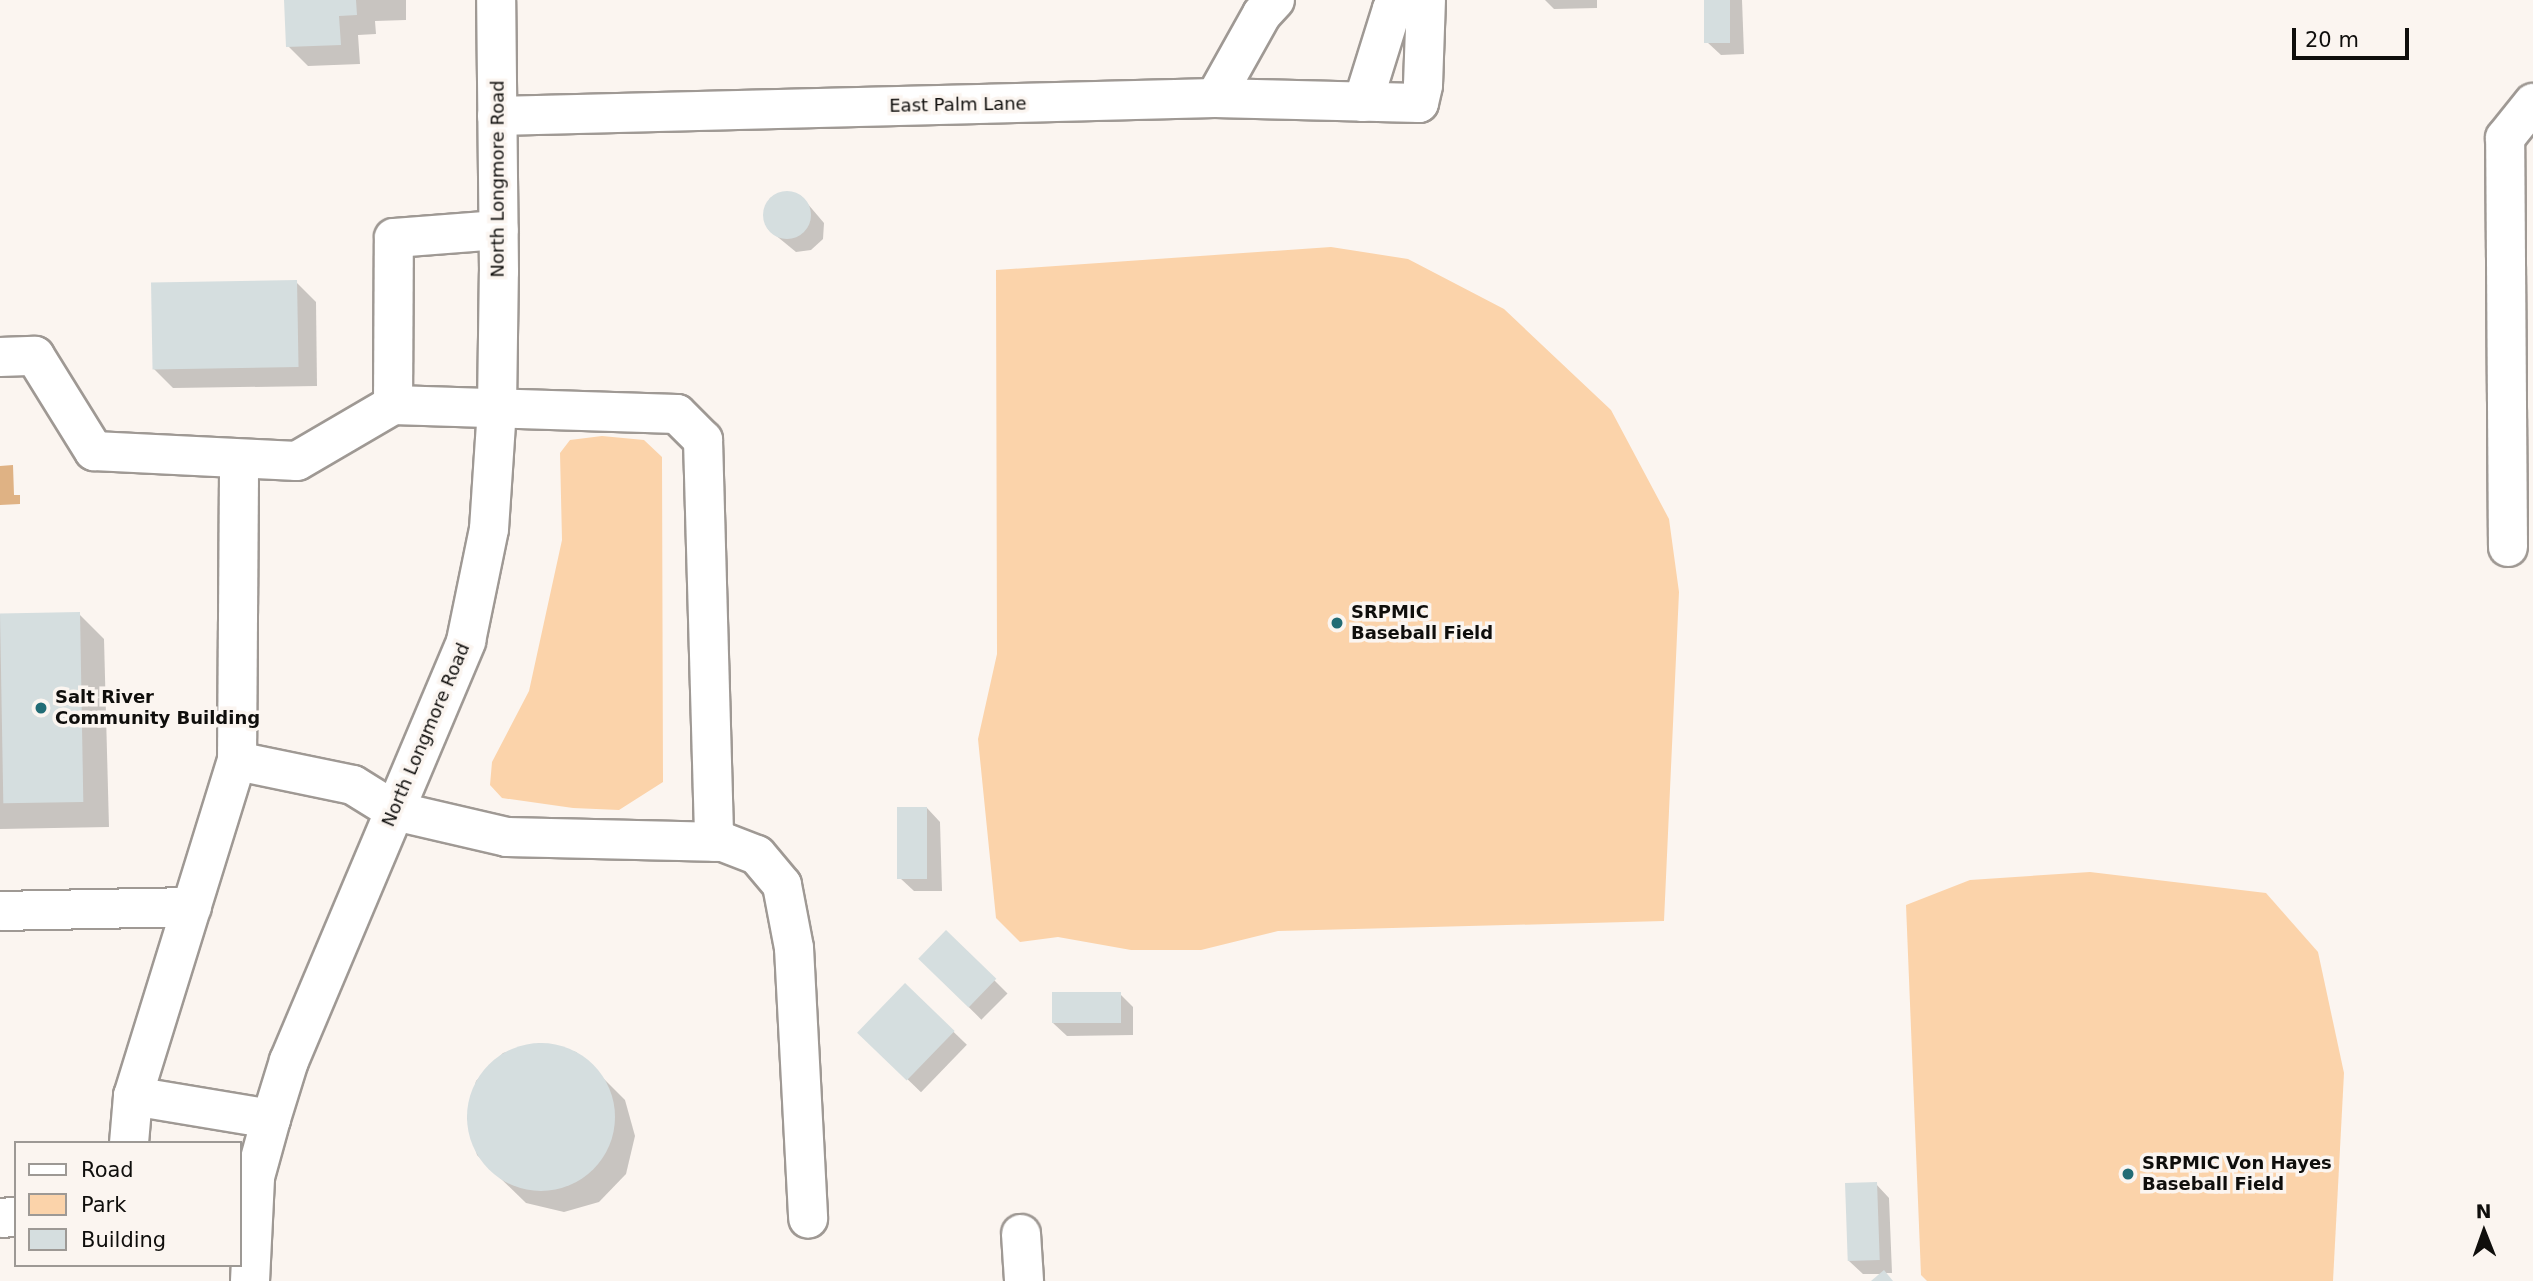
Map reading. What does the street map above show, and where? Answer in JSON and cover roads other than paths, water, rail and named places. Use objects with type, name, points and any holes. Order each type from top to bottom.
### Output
[{"type":"street","name":"North Longmore Road","points":[[250,1281],[255,1177],[289,1061],[466,641],[489,529],[496,408],[499,230],[496,0]]},
{"type":"street","points":[[1215,98],[1262,14],[1275,0]]},
{"type":"street","points":[[1363,102],[1392,9],[1400,0]]},
{"type":"street","name":"East Palm Lane","points":[[498,116],[1215,98],[1419,103],[1423,85],[1426,0]]},
{"type":"street","points":[[2508,547],[2505,138],[2533,103]]},
{"type":"street","points":[[393,405],[394,238],[499,230]]},
{"type":"street","points":[[0,357],[35,356],[94,451],[297,461],[393,405],[677,414],[703,440],[714,842]]},
{"type":"street","points":[[128,1141],[133,1096],[237,761],[240,459]]},
{"type":"street","points":[[237,761],[353,785],[394,811],[507,837],[714,842],[757,855],[782,885],[794,948],[808,1219]]},
{"type":"street","points":[[0,911],[192,907]]},
{"type":"street","points":[[133,1096],[271,1119]]},
{"type":"street","points":[[1021,1234],[1024,1281]]},
{"type":"place","name":"SRPMIC Baseball Field","points":[[1337,623]]},
{"type":"place","name":"Salt River Community Building","points":[[41,708]]},
{"type":"place","name":"SRPMIC Von Hayes Baseball Field","points":[[2128,1174]]}]
